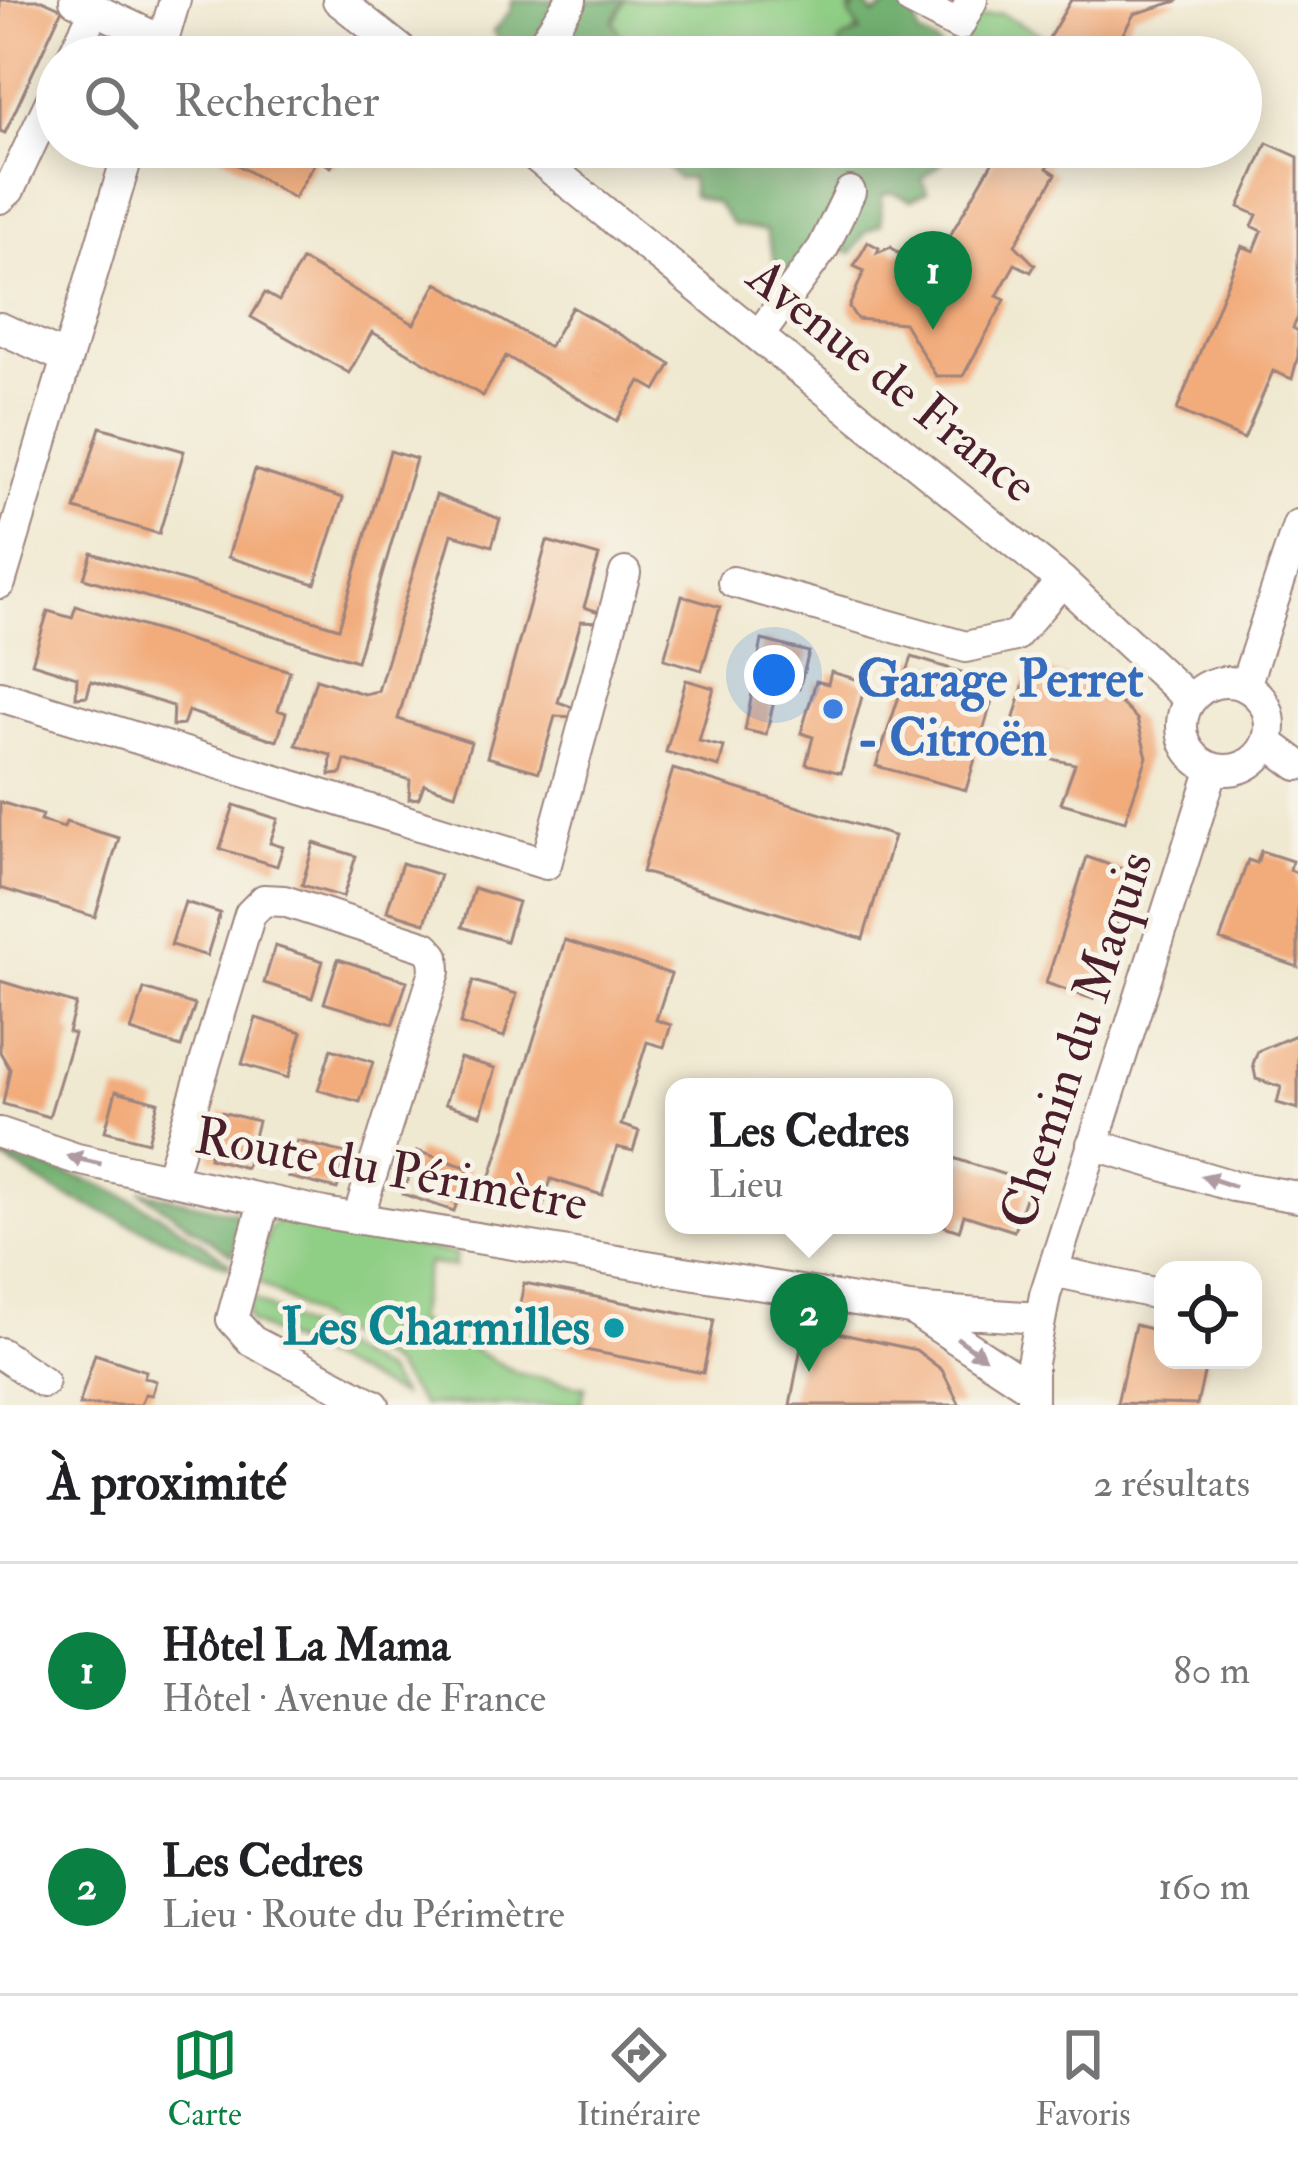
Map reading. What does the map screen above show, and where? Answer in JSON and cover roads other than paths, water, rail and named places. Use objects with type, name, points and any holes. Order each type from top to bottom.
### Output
[{"type":"street","points":[[164,36],[176,0]]},
{"type":"street","points":[[338,0],[383,36]]},
{"type":"street","points":[[548,36],[571,0]]},
{"type":"street","points":[[911,0],[963,20]]},
{"type":"street","points":[[77,36],[85,5],[138,36]]},
{"type":"street","points":[[0,198],[9,190],[36,133]]},
{"type":"street","points":[[0,583],[12,501],[66,358],[124,168]]},
{"type":"street","name":"Avenue de France","points":[[551,168],[1062,581],[1190,700]]},
{"type":"street","points":[[760,334],[823,248],[850,192]]},
{"type":"street","points":[[0,328],[66,358]]},
{"type":"street","points":[[1245,686],[1298,525]]},
{"type":"street","points":[[0,696],[546,864],[625,573]]},
{"type":"street","points":[[734,582],[966,647],[1015,636],[1062,581]]},
{"type":"street","points":[[1212,684],[1245,686],[1268,713],[1268,742],[1248,765],[1214,768],[1192,755],[1185,742],[1182,727],[1190,700],[1212,684]]},
{"type":"street","points":[[1268,742],[1298,764]]},
{"type":"street","name":"Chemin du Maquis","points":[[1037,1330],[1214,768]]},
{"type":"street","points":[[170,1179],[250,914],[264,900],[284,901],[426,947],[434,956],[435,970],[358,1218]]},
{"type":"street","name":"Route du Périmètre","points":[[0,1133],[46,1151],[264,1202],[1037,1330],[1031,1397]]},
{"type":"street","points":[[1092,1144],[1233,1186],[1298,1197]]},
{"type":"street","points":[[264,1202],[232,1319],[252,1341],[374,1405]]},
{"type":"street","points":[[1053,1270],[1154,1293]]},
{"type":"street","name":"Route du Périmètre","points":[[910,1309],[1031,1397]]},
{"type":"street","points":[[0,1353],[43,1382]]},
{"type":"place","name":"Hôtel La Mama","points":[[933,330]]},
{"type":"place","name":"Garage Perret - Citroën","points":[[833,709]]},
{"type":"place","name":"Les Charmilles","points":[[614,1328]]},
{"type":"place","name":"Les Cedres","points":[[809,1372]]}]
